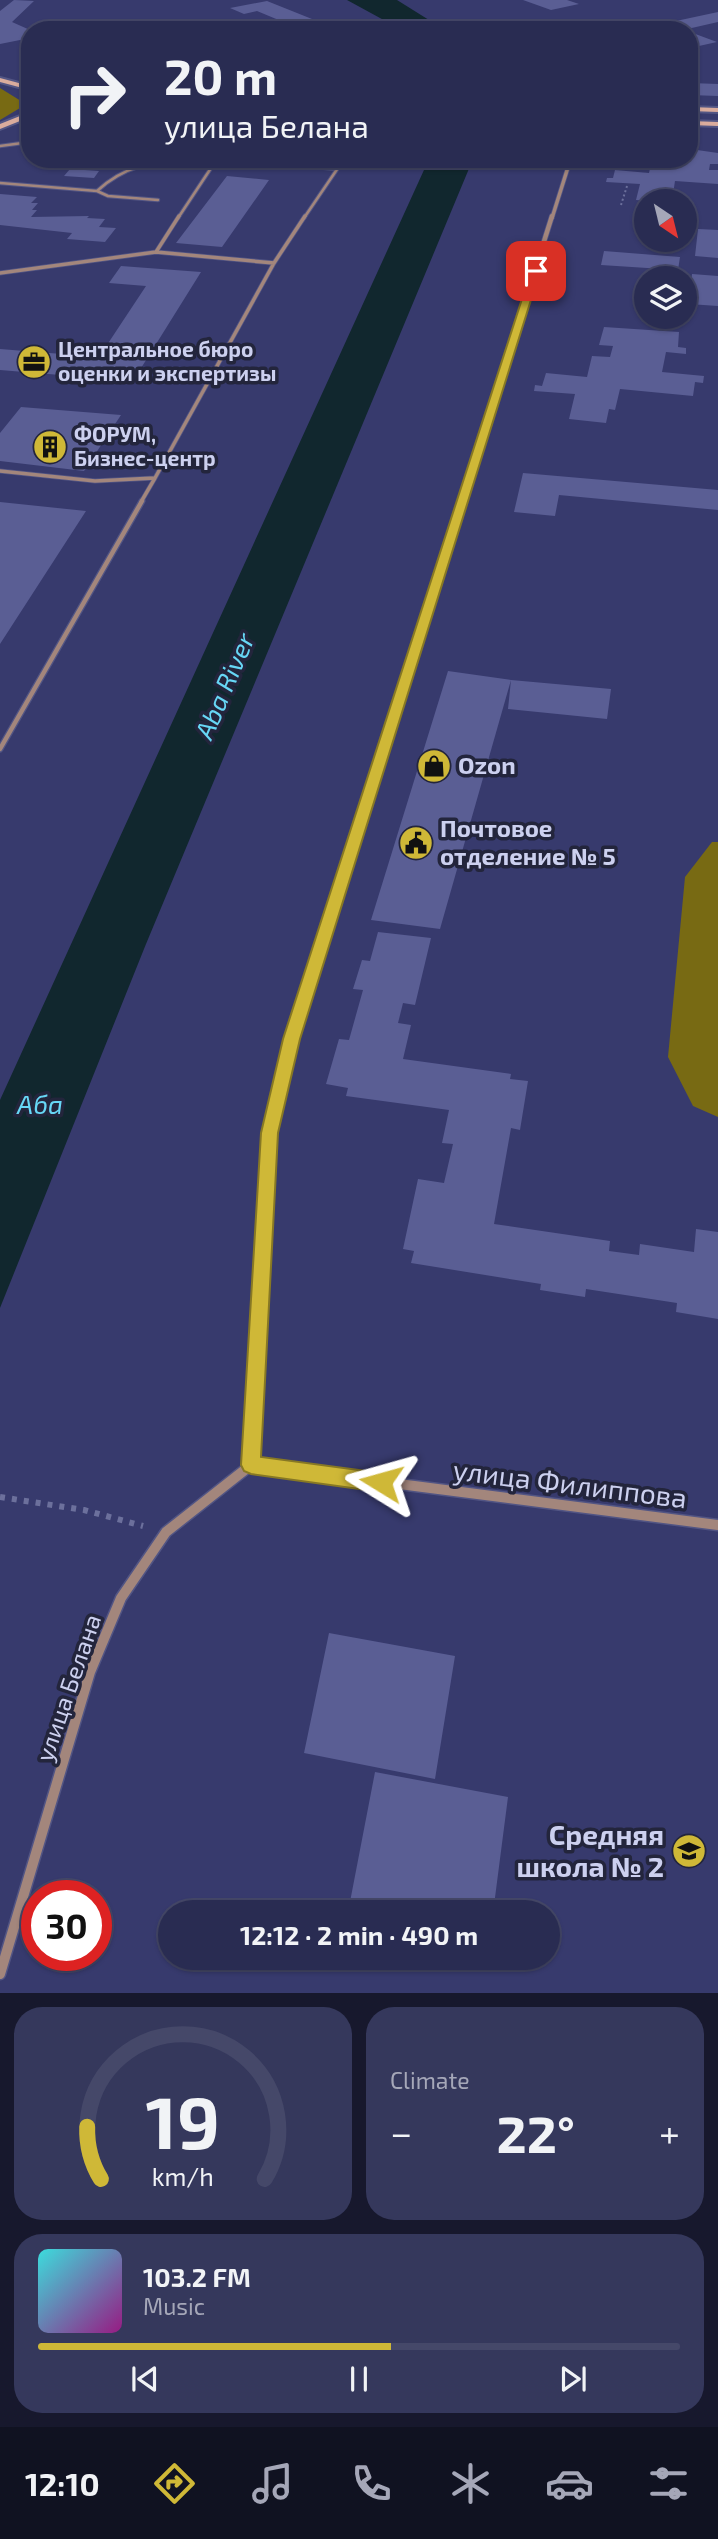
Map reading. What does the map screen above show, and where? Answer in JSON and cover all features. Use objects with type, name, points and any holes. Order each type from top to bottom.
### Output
[{"type":"main road","points":[[0,80],[21,81]]},
{"type":"main road","points":[[9,81],[21,85]]},
{"type":"main road","points":[[698,109],[718,110]]},
{"type":"main road","points":[[0,127],[21,118]]},
{"type":"main road","points":[[698,123],[718,124]]},
{"type":"main road","points":[[0,127],[21,124]]},
{"type":"street","points":[[251,1465],[269,1133],[291,1039],[568,168]]},
{"type":"street","name":"улица Филиппова","points":[[251,1465],[718,1525]]},
{"type":"street","name":"улица Белана","points":[[0,1974],[90,1672],[121,1598],[166,1532],[251,1465]]},
{"type":"lane","points":[[0,146],[21,143]]},
{"type":"lane","points":[[97,191],[114,174],[131,168]]},
{"type":"lane","points":[[156,252],[211,168]]},
{"type":"lane","points":[[0,749],[274,263],[337,169],[326,168]]},
{"type":"lane","points":[[0,183],[97,191],[107,196],[158,200]]},
{"type":"lane","points":[[0,273],[156,252],[274,263]]},
{"type":"lane","points":[[0,471],[95,481],[155,478]]},
{"type":"path","points":[[621,205],[626,186]]},
{"type":"path","points":[[0,1497],[84,1510],[166,1532]]},
{"type":"shaded area","points":[[0,88],[21,101],[20,108],[0,120]]},
{"type":"shaded area","points":[[712,842],[718,842],[718,1117],[693,1106],[668,1057],[685,877]]},
{"type":"water","points":[[347,0],[397,0],[431,21],[386,21]]},
{"type":"water","name":"Аба","points":[[425,168],[469,168],[146,944],[0,1308],[0,1100]]},
{"type":"building","points":[[14,0],[34,1],[12,22],[21,26],[21,40],[0,44],[0,11]]},
{"type":"building","points":[[523,0],[567,0],[579,4],[551,10]]},
{"type":"building","points":[[267,1],[317,21],[281,21],[257,11],[244,14],[230,8]]},
{"type":"building","points":[[718,12],[718,22],[698,27],[698,21],[676,21]]},
{"type":"building","points":[[698,35],[717,42],[699,46]]},
{"type":"building","points":[[698,83],[718,84],[718,96],[698,95]]},
{"type":"building","points":[[698,150],[718,153],[718,164],[710,164],[709,170],[718,170],[718,184],[675,181],[674,189],[639,189],[640,184],[606,182],[607,178],[613,178],[615,170],[649,173],[650,168],[698,168]]},
{"type":"building","points":[[70,169],[99,171],[94,178],[64,176]]},
{"type":"building","points":[[227,176],[269,180],[222,247],[176,243]]},
{"type":"building","points":[[0,194],[37,197],[31,203],[38,203],[32,210],[37,210],[31,217],[89,216],[87,218],[105,219],[99,227],[116,228],[105,242],[67,239],[72,233],[0,225]]},
{"type":"building","points":[[698,229],[718,230],[718,258],[695,256]]},
{"type":"building","points":[[604,251],[680,257],[679,266],[601,265]]},
{"type":"building","points":[[121,266],[201,272],[133,381],[0,370],[0,349],[99,357],[146,286],[109,283]]},
{"type":"building","points":[[697,274],[718,276],[718,306],[697,305]]},
{"type":"building","points":[[604,327],[679,332],[678,347],[686,348],[686,354],[666,352],[662,372],[704,376],[703,383],[695,382],[693,396],[620,389],[615,410],[609,409],[606,423],[569,419],[575,394],[534,391],[535,385],[542,386],[546,373],[587,377],[592,356],[610,357],[613,346],[599,345]]},
{"type":"building","name":"ФОРУМ, Бизнес-центр","points":[[21,407],[121,415],[84,471],[0,461],[0,433]]},
{"type":"building","points":[[523,473],[718,490],[718,510],[559,495],[555,516],[514,512]]},
{"type":"building","points":[[0,502],[86,511],[0,644]]},
{"type":"building","points":[[448,671],[511,680],[440,929],[371,920]]},
{"type":"building","points":[[511,680],[611,689],[607,719],[508,709]]},
{"type":"building","points":[[378,932],[431,938],[415,1005],[403,1003],[398,1023],[411,1025],[403,1059],[511,1074],[510,1079],[528,1081],[520,1130],[511,1128],[494,1224],[610,1241],[609,1251],[639,1255],[640,1244],[694,1252],[696,1229],[718,1232],[718,1319],[676,1312],[677,1303],[586,1289],[585,1297],[540,1290],[541,1284],[411,1263],[414,1251],[403,1249],[418,1179],[444,1183],[453,1144],[442,1143],[449,1110],[346,1096],[348,1088],[326,1084],[339,1039],[349,1040],[363,990],[353,989],[362,960],[370,961]]},
{"type":"building","points":[[329,1633],[455,1656],[435,1779],[304,1753]]},
{"type":"building","points":[[375,1772],[508,1797],[495,1900],[350,1900]]},
{"type":"place","name":"Центральное бюро оценки и экспертизы","points":[[34,362]]},
{"type":"place","name":"ФОРУМ, Бизнес-центр","points":[[50,447]]},
{"type":"place","name":"Ozon","points":[[434,766]]},
{"type":"place","name":"Почтовое отделение № 5","points":[[416,843]]},
{"type":"place","name":"Средняя школа № 2","points":[[689,1851]]},
{"type":"route","points":[[381,1482],[251,1465],[269,1133],[291,1039],[536,271]]},
{"type":"water label","name":"Aba River","points":[[225,686]]}]
